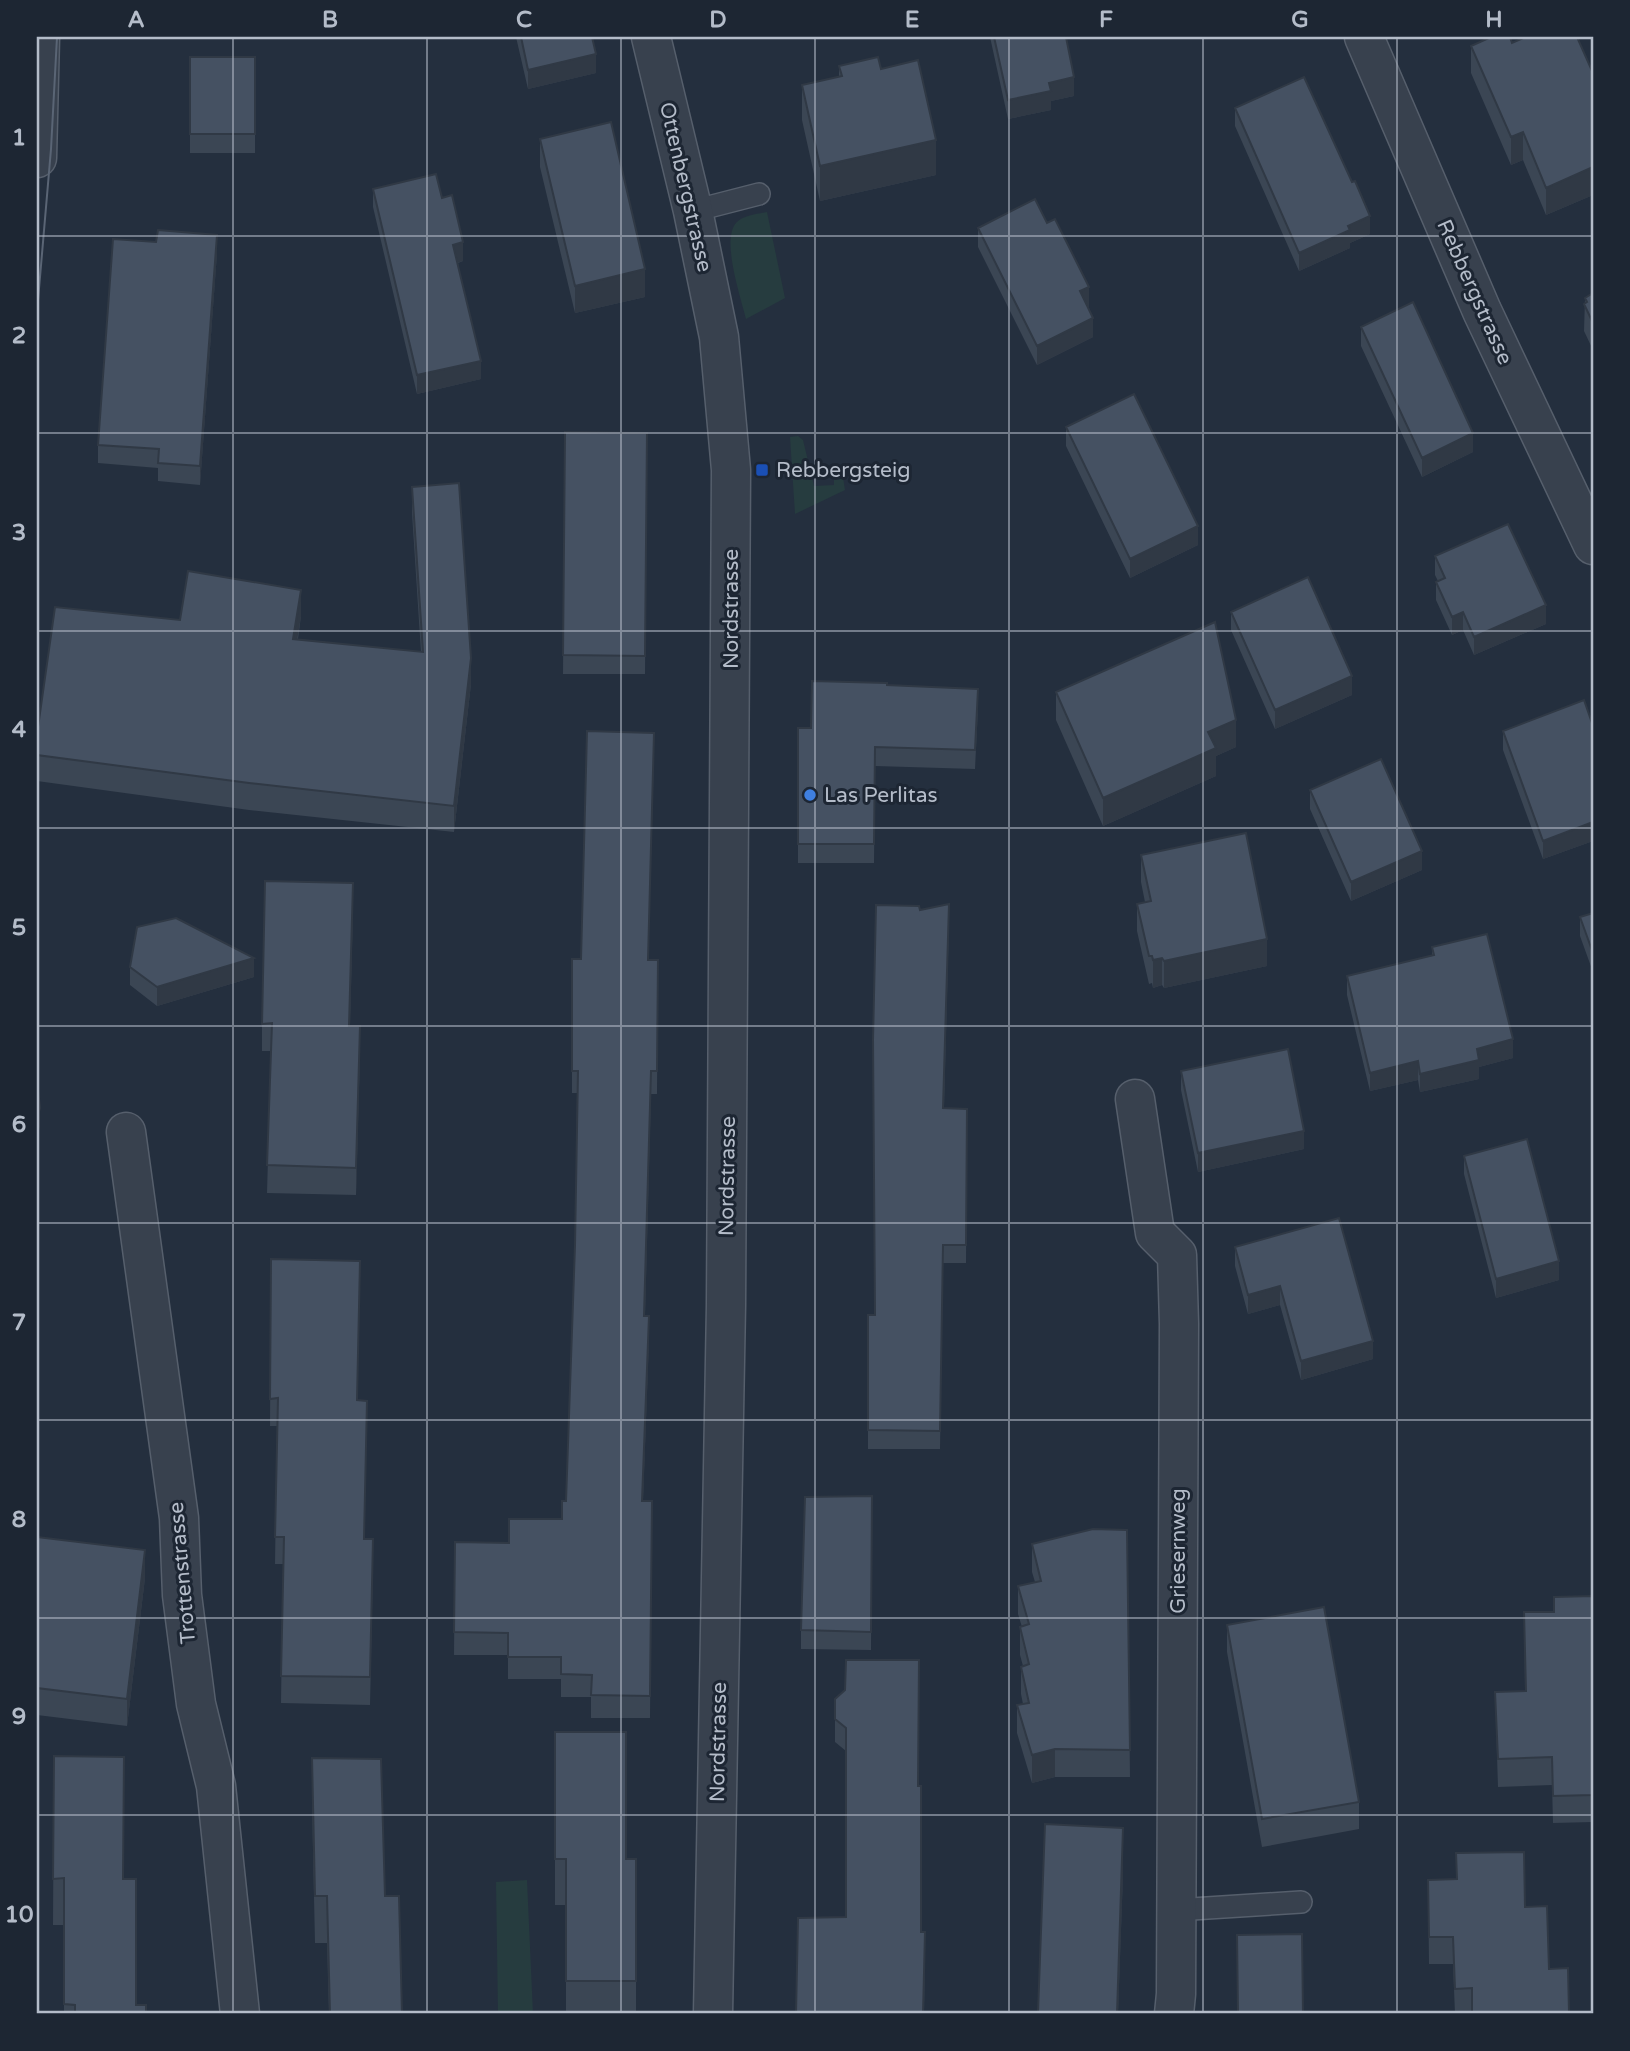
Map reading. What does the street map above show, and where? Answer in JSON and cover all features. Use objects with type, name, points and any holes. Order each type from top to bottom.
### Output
[{"type":"street","points":[[37,158],[40,37]]},
{"type":"street","name":"Ottenbergstrasse","points":[[651,37],[693,211],[719,337]]},
{"type":"street","name":"Rebbergstrasse","points":[[1364,37],[1482,311],[1593,545]]},
{"type":"street","name":"Nordstrasse","points":[[713,2014],[726,1305],[732,632],[731,470],[719,337]]},
{"type":"street","name":"Griesernweg","points":[[1135,1099],[1155,1233],[1177,1255],[1179,1324],[1174,2014]]},
{"type":"street","name":"Trottenstrasse","points":[[126,1132],[179,1518],[182,1595],[196,1704],[216,1787],[240,2014]]},
{"type":"lane","points":[[693,211],[759,194]]},
{"type":"lane","points":[[1176,1910],[1301,1902]]},
{"type":"green space","points":[[767,212],[785,298],[746,319],[731,255],[732,231],[736,223],[743,218]]},
{"type":"green space","points":[[798,436],[803,440],[814,486],[834,485],[834,466],[841,465],[845,490],[795,514],[790,437]]},
{"type":"green space","points":[[527,1880],[533,2014],[498,2014],[496,1882]]},
{"type":"building","points":[[521,37],[592,37],[596,54],[528,70]]},
{"type":"building","points":[[994,37],[1066,37],[1074,77],[1049,83],[1051,91],[1008,100]]},
{"type":"building","points":[[1491,37],[1510,37],[1512,43],[1526,37],[1577,37],[1593,73],[1593,167],[1546,188],[1523,132],[1511,137],[1471,46]]},
{"type":"building","points":[[190,57],[255,57],[255,134],[190,134]]},
{"type":"building","points":[[878,57],[881,69],[918,60],[936,140],[820,166],[802,85],[842,76],[839,66]]},
{"type":"building","points":[[1304,77],[1370,216],[1348,226],[1350,230],[1299,253],[1235,108]]},
{"type":"building","points":[[611,122],[645,269],[575,286],[540,139]]},
{"type":"building","points":[[436,174],[442,198],[452,195],[463,242],[453,245],[481,361],[417,375],[373,189]]},
{"type":"building","points":[[1035,199],[1047,223],[1055,219],[1089,287],[1080,291],[1093,318],[1037,346],[978,228]]},
{"type":"building","points":[[158,230],[217,235],[200,466],[158,463],[159,449],[98,445],[113,239],[156,242]]},
{"type":"building","points":[[1593,293],[1593,323],[1584,304],[1587,302],[1585,298]]},
{"type":"building","points":[[1413,302],[1473,433],[1422,458],[1361,327]]},
{"type":"building","points":[[1134,394],[1198,526],[1130,559],[1066,427]]},
{"type":"building","points":[[565,432],[647,433],[645,656],[563,655]]},
{"type":"building","points":[[459,483],[471,658],[454,806],[37,755],[37,734],[55,607],[180,620],[188,571],[301,590],[293,639],[423,652],[412,487]]},
{"type":"building","points":[[1508,524],[1546,605],[1474,637],[1463,612],[1452,617],[1436,582],[1445,578],[1435,556]]},
{"type":"building","points":[[1308,577],[1352,676],[1275,710],[1231,612]]},
{"type":"building","points":[[1215,622],[1236,720],[1208,732],[1216,748],[1103,798],[1056,692]]},
{"type":"building","points":[[812,681],[978,689],[975,750],[875,747],[874,844],[798,844],[798,728],[811,728]]},
{"type":"building","points":[[1584,700],[1593,726],[1593,822],[1543,841],[1503,731]]},
{"type":"building","points":[[587,731],[654,733],[648,960],[658,960],[657,1071],[651,1071],[644,1316],[649,1316],[642,1501],[652,1501],[650,1696],[591,1695],[592,1675],[561,1674],[561,1657],[508,1657],[508,1633],[454,1632],[455,1542],[509,1543],[509,1519],[562,1519],[562,1501],[566,1501],[578,1071],[572,1071],[572,959],[581,959]]},
{"type":"building","points":[[1381,759],[1422,851],[1351,882],[1310,790]]},
{"type":"building","points":[[1246,833],[1267,939],[1164,961],[1162,958],[1153,960],[1152,956],[1149,956],[1137,904],[1151,901],[1141,855]]},
{"type":"building","points":[[265,881],[353,883],[349,1026],[360,1026],[356,1168],[267,1165],[272,1023],[262,1024]]},
{"type":"building","points":[[949,904],[943,1108],[967,1109],[966,1245],[943,1245],[940,1431],[868,1430],[868,1315],[875,1315],[873,1040],[876,905],[919,906],[920,910]]},
{"type":"building","points":[[1593,913],[1593,953],[1580,917]]},
{"type":"building","points":[[176,918],[254,958],[157,987],[130,967],[137,927]]},
{"type":"building","points":[[1487,934],[1513,1039],[1477,1049],[1479,1060],[1420,1074],[1418,1061],[1370,1073],[1347,976],[1434,955],[1432,947]]},
{"type":"building","points":[[1288,1049],[1304,1131],[1198,1153],[1181,1071]]},
{"type":"building","points":[[37,1080],[40,1108],[37,1119]]},
{"type":"building","points":[[1527,1139],[1559,1261],[1496,1279],[1464,1156]]},
{"type":"building","points":[[1339,1218],[1373,1341],[1301,1361],[1280,1286],[1248,1295],[1235,1247]]},
{"type":"building","points":[[271,1259],[360,1261],[357,1400],[367,1401],[364,1539],[373,1539],[370,1677],[281,1676],[284,1537],[275,1537],[278,1398],[270,1399]]},
{"type":"building","points":[[872,1496],[871,1632],[801,1630],[805,1497]]},
{"type":"building","points":[[1093,1529],[1127,1530],[1130,1750],[1055,1749],[1032,1755],[1017,1705],[1029,1703],[1021,1667],[1029,1664],[1020,1627],[1029,1624],[1018,1586],[1041,1581],[1032,1544]]},
{"type":"building","points":[[37,1537],[145,1550],[127,1699],[37,1688]]},
{"type":"building","points":[[1593,1596],[1593,1795],[1553,1796],[1552,1757],[1498,1759],[1495,1692],[1526,1691],[1524,1612],[1554,1612],[1554,1597]]},
{"type":"building","points":[[1324,1607],[1359,1802],[1262,1819],[1227,1625]]},
{"type":"building","points":[[846,1660],[919,1660],[921,1932],[925,1932],[923,2014],[796,2014],[798,1918],[846,1917],[846,1728],[835,1719],[835,1699],[845,1690]]},
{"type":"building","points":[[555,1732],[626,1732],[626,1859],[636,1859],[636,1981],[566,1981],[566,1859],[555,1859]]},
{"type":"building","points":[[54,1756],[124,1757],[123,1879],[136,1879],[136,2005],[146,2005],[146,2014],[75,2014],[75,2005],[64,2004],[64,1878],[53,1879]]},
{"type":"building","points":[[312,1758],[381,1759],[385,1896],[399,1896],[402,2014],[330,2014],[327,1896],[315,1896]]},
{"type":"building","points":[[1045,1824],[1123,1828],[1117,2014],[1038,2012]]},
{"type":"building","points":[[1524,1852],[1525,1907],[1547,1906],[1549,1969],[1568,1968],[1569,2012],[1591,2014],[1472,2014],[1472,1988],[1455,1989],[1453,1937],[1429,1937],[1428,1880],[1457,1879],[1456,1853]]},
{"type":"building","points":[[1302,1934],[1303,2014],[1238,2014],[1237,1935]]},
{"type":"tram line","points":[[37,312],[51,149],[57,37]]},
{"type":"place","name":"Rebbergsteig","points":[[762,470]]},
{"type":"place","name":"Las Perlitas","points":[[810,795]]}]
